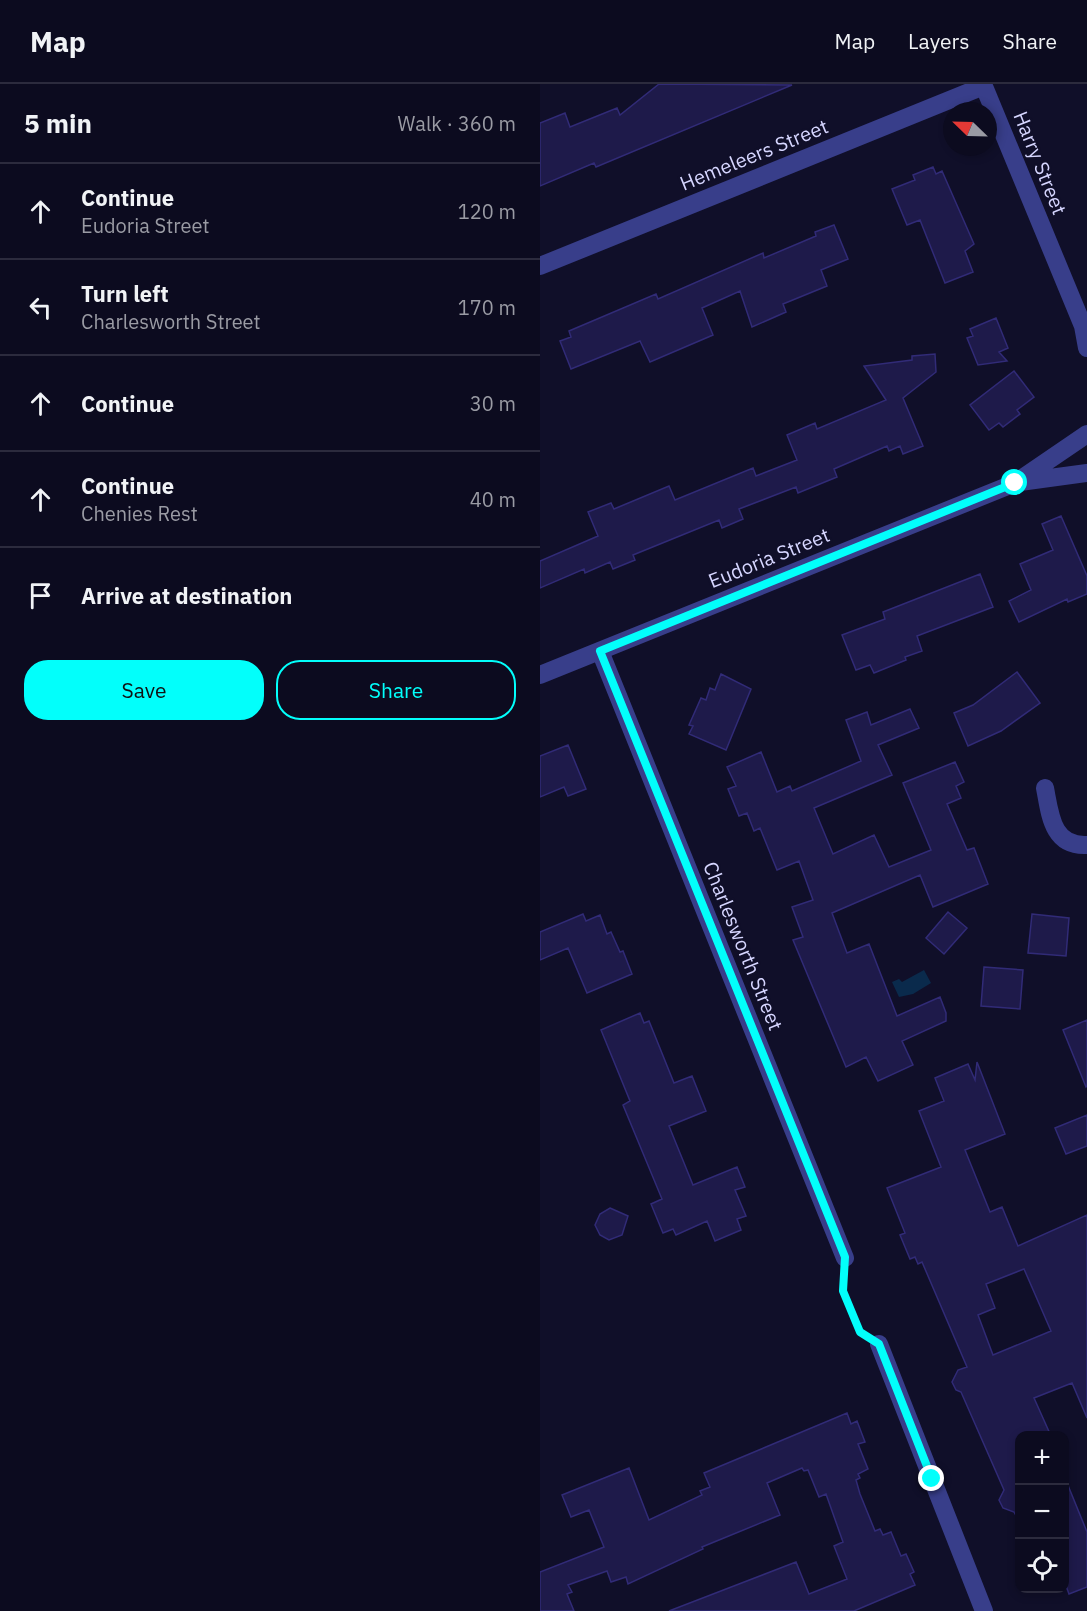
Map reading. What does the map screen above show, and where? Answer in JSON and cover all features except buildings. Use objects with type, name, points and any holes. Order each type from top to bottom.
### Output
[{"type":"street","name":"Hemeleers Street","points":[[540,266],[984,85]]},
{"type":"street","name":"Harry Street","points":[[984,85],[1085,329],[1087,348]]},
{"type":"street","name":"Eudoria Street","points":[[540,675],[1015,483],[1087,434]]},
{"type":"street","name":"Eudoria Street","points":[[1015,483],[1087,473]]},
{"type":"street","name":"Charlesworth Street","points":[[600,651],[845,1257]]},
{"type":"street","points":[[1045,788],[1051,824],[1064,839],[1076,845],[1087,845]]},
{"type":"street","points":[[879,1344],[984,1611]]},
{"type":"path","points":[[845,1257],[843,1291],[860,1332],[879,1344]]},
{"type":"water","points":[[924,970],[931,983],[913,994],[899,997],[892,982],[899,979],[902,982]]},
{"type":"route","points":[[932,1479],[879,1344],[860,1332],[843,1291],[845,1257],[600,651],[1015,483]]}]
